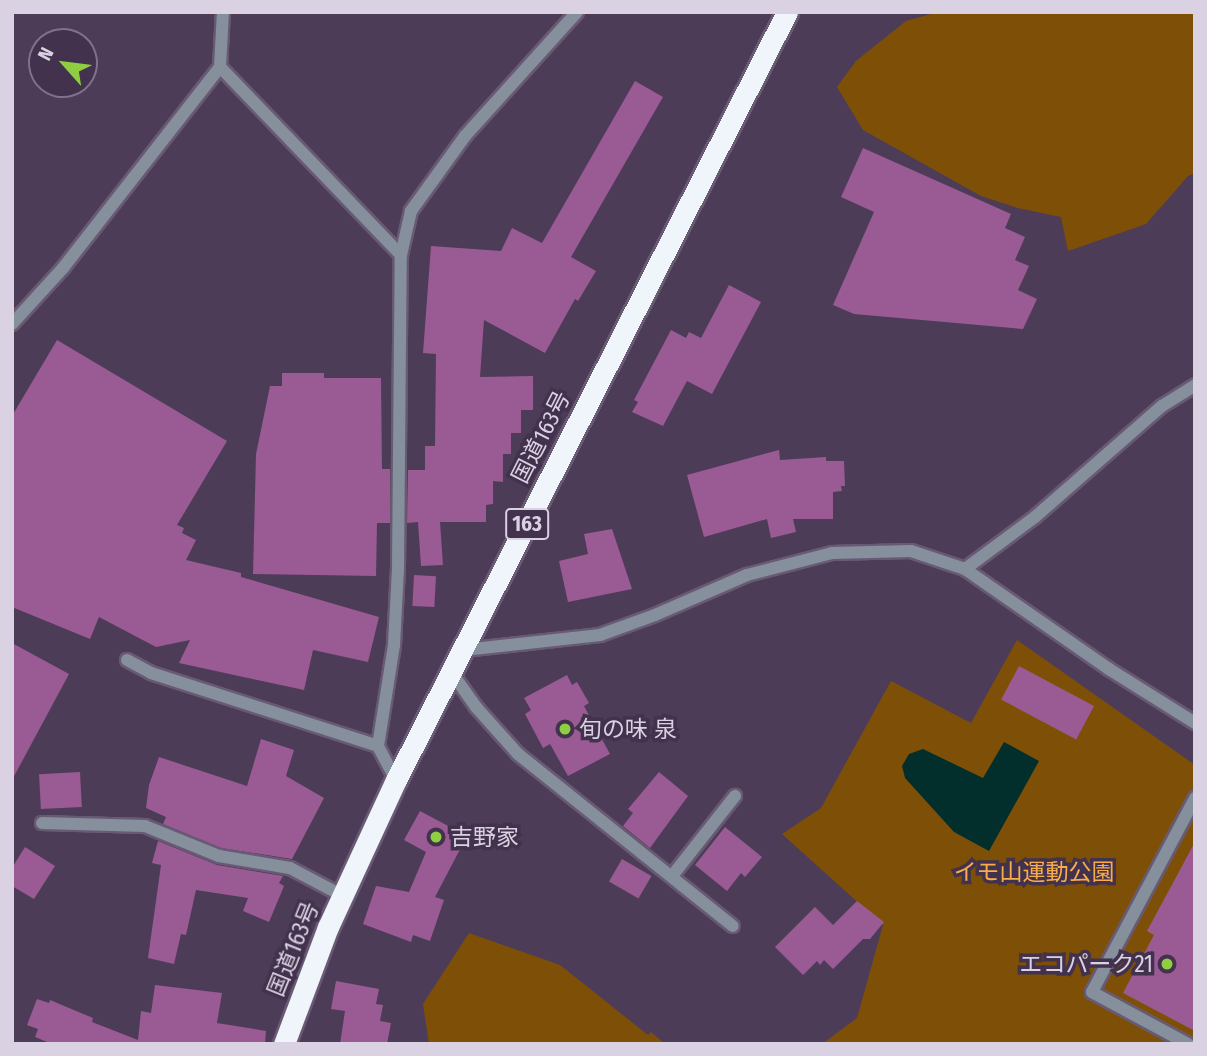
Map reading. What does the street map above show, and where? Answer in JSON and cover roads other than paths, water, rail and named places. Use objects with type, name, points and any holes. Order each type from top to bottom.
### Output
[{"type":"highway","name":"国道163号","points":[[284,1044],[342,896],[396,780],[787,12]]},
{"type":"street","points":[[12,324],[63,268],[220,67],[223,12]]},
{"type":"street","points":[[396,780],[378,746],[394,645],[398,569],[401,254],[411,211],[465,136],[577,12]]},
{"type":"street","points":[[220,67],[401,254]]},
{"type":"street","points":[[965,569],[1035,517],[1162,406],[1195,385]]},
{"type":"street","points":[[464,649],[600,635],[747,575],[832,553],[911,551],[965,569],[1109,670],[1195,723]]},
{"type":"street","points":[[127,660],[150,673],[378,746]]},
{"type":"street","points":[[452,673],[476,707],[518,754],[733,926]]},
{"type":"street","points":[[672,876],[735,796]]},
{"type":"street","points":[[1188,1044],[1092,992],[1195,798]]},
{"type":"street","points":[[42,822],[145,827],[219,856],[290,868],[342,896]]},
{"type":"place","name":"旬の味 泉","points":[[565,729]]},
{"type":"place","name":"吉野家","points":[[436,837]]},
{"type":"place","name":"エコパーク21","points":[[1167,964]]},
{"type":"park label","name":"イモ山運動公園","points":[[1034,872]]}]
